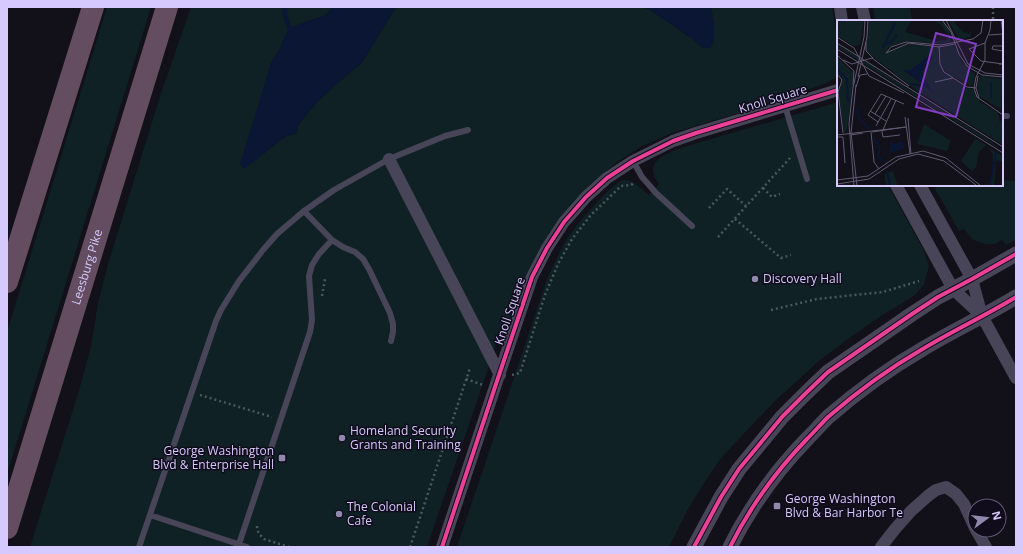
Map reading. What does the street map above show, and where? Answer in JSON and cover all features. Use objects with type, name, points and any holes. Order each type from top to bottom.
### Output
[{"type":"highway","points":[[23,232],[80,7]]},
{"type":"highway","points":[[7,282],[93,7]]},
{"type":"highway","name":"Leesburg Pike","points":[[7,528],[167,7]]},
{"type":"highway","points":[[99,231],[181,7]]},
{"type":"street","points":[[840,7],[842,20]]},
{"type":"street","points":[[862,7],[865,20]]},
{"type":"street","name":"Knoll Square","points":[[442,547],[532,277],[547,248],[564,222],[586,196],[607,178],[633,161],[673,141],[837,90]]},
{"type":"street","name":"Knoll Square","points":[[389,159],[498,378]]},
{"type":"street","points":[[897,186],[953,289],[982,316]]},
{"type":"street","points":[[921,186],[972,279],[982,316],[1016,378]]},
{"type":"street","points":[[694,547],[721,497],[740,469],[778,422],[828,372],[912,314],[1016,254]]},
{"type":"street","points":[[730,547],[739,529],[762,492],[793,454],[827,418],[860,391],[921,349],[1016,296]]},
{"type":"street","points":[[881,547],[911,511],[936,490],[946,487],[956,494],[967,510]]},
{"type":"street","points":[[981,538],[986,547]]},
{"type":"lane","points":[[785,106],[807,179]]},
{"type":"lane","points":[[139,547],[211,332],[221,310],[263,250],[277,234],[304,211],[334,190],[389,159],[445,136],[468,130]]},
{"type":"lane","points":[[633,161],[642,177],[656,193],[692,226]]},
{"type":"lane","points":[[304,211],[332,240],[355,252],[363,259],[390,313],[393,324],[391,341]]},
{"type":"lane","points":[[239,546],[310,332],[312,320],[309,276],[312,265],[319,254],[332,240]]},
{"type":"lane","points":[[150,515],[239,546],[247,547]]},
{"type":"path","points":[[993,7],[993,20]]},
{"type":"path","points":[[718,237],[798,149]]},
{"type":"path","points":[[466,379],[484,385],[498,378],[520,373],[558,264],[572,239],[591,215],[621,186],[631,185],[642,177]]},
{"type":"path","points":[[763,188],[772,197],[780,194]]},
{"type":"path","points":[[709,208],[728,189],[746,206]]},
{"type":"path","points":[[735,219],[781,258],[791,255]]},
{"type":"path","points":[[771,310],[817,300],[883,292],[919,281]]},
{"type":"path","points":[[410,547],[470,368]]},
{"type":"path","points":[[191,392],[281,420]]},
{"type":"shaded area","points":[[107,7],[151,7],[7,474],[7,332]]},
{"type":"shaded area","points":[[191,7],[333,7],[326,15],[306,22],[284,38],[281,47],[271,63],[244,168],[286,136],[296,134],[298,126],[302,120],[318,101],[361,64],[396,7],[642,7],[652,11],[703,48],[710,48],[714,40],[714,25],[711,7],[832,7],[837,34],[837,77],[827,83],[742,112],[672,133],[642,146],[616,163],[590,185],[571,206],[509,334],[500,340],[497,340],[427,547],[30,547],[80,387],[91,346],[98,303],[108,264],[162,90]]},
{"type":"shaded area","points":[[873,7],[910,7],[912,20],[875,20]]},
{"type":"shaded area","points":[[837,103],[837,186],[889,186],[924,251],[929,266],[924,285],[914,296],[881,316],[819,361],[775,401],[721,458],[687,511],[669,547],[457,547],[547,279],[566,240],[584,217],[617,183],[623,180],[630,181],[649,195],[659,184],[654,175],[653,168],[655,163],[667,154],[690,145]]},
{"type":"shaded area","points":[[1003,180],[1016,181],[1016,240],[1006,245],[1002,240],[995,244],[986,244],[972,239],[964,229],[959,231],[934,186],[1003,186]]},
{"type":"water","points":[[333,7],[396,7],[361,64],[318,101],[298,126],[296,134],[286,136],[244,169],[240,164],[271,63],[281,47],[289,28],[326,15]]},
{"type":"water","points":[[642,7],[711,7],[714,25],[714,40],[710,48],[703,48],[652,11]]},
{"type":"waterway","points":[[285,7],[285,15],[289,28]]},
{"type":"cycle path","points":[[442,547],[532,277],[547,248],[564,222],[586,197],[607,178],[633,161],[673,141],[837,90]]},
{"type":"cycle path","points":[[694,547],[721,497],[739,469],[782,417],[828,372],[938,297],[1016,254]]},
{"type":"cycle path","points":[[730,547],[764,490],[796,451],[828,417],[861,390],[897,365],[933,343],[1016,297]]},
{"type":"place","name":"Discovery Hall","points":[[755,279]]},
{"type":"place","name":"Homeland Security Grants and Training","points":[[342,438]]},
{"type":"place","name":"George Washington Blvd & Enterprise Hall","points":[[282,458]]},
{"type":"place","name":"George Washington Blvd & Bar Harbor Te","points":[[777,506]]},
{"type":"place","name":"The Colonial Cafe","points":[[339,514]]}]
